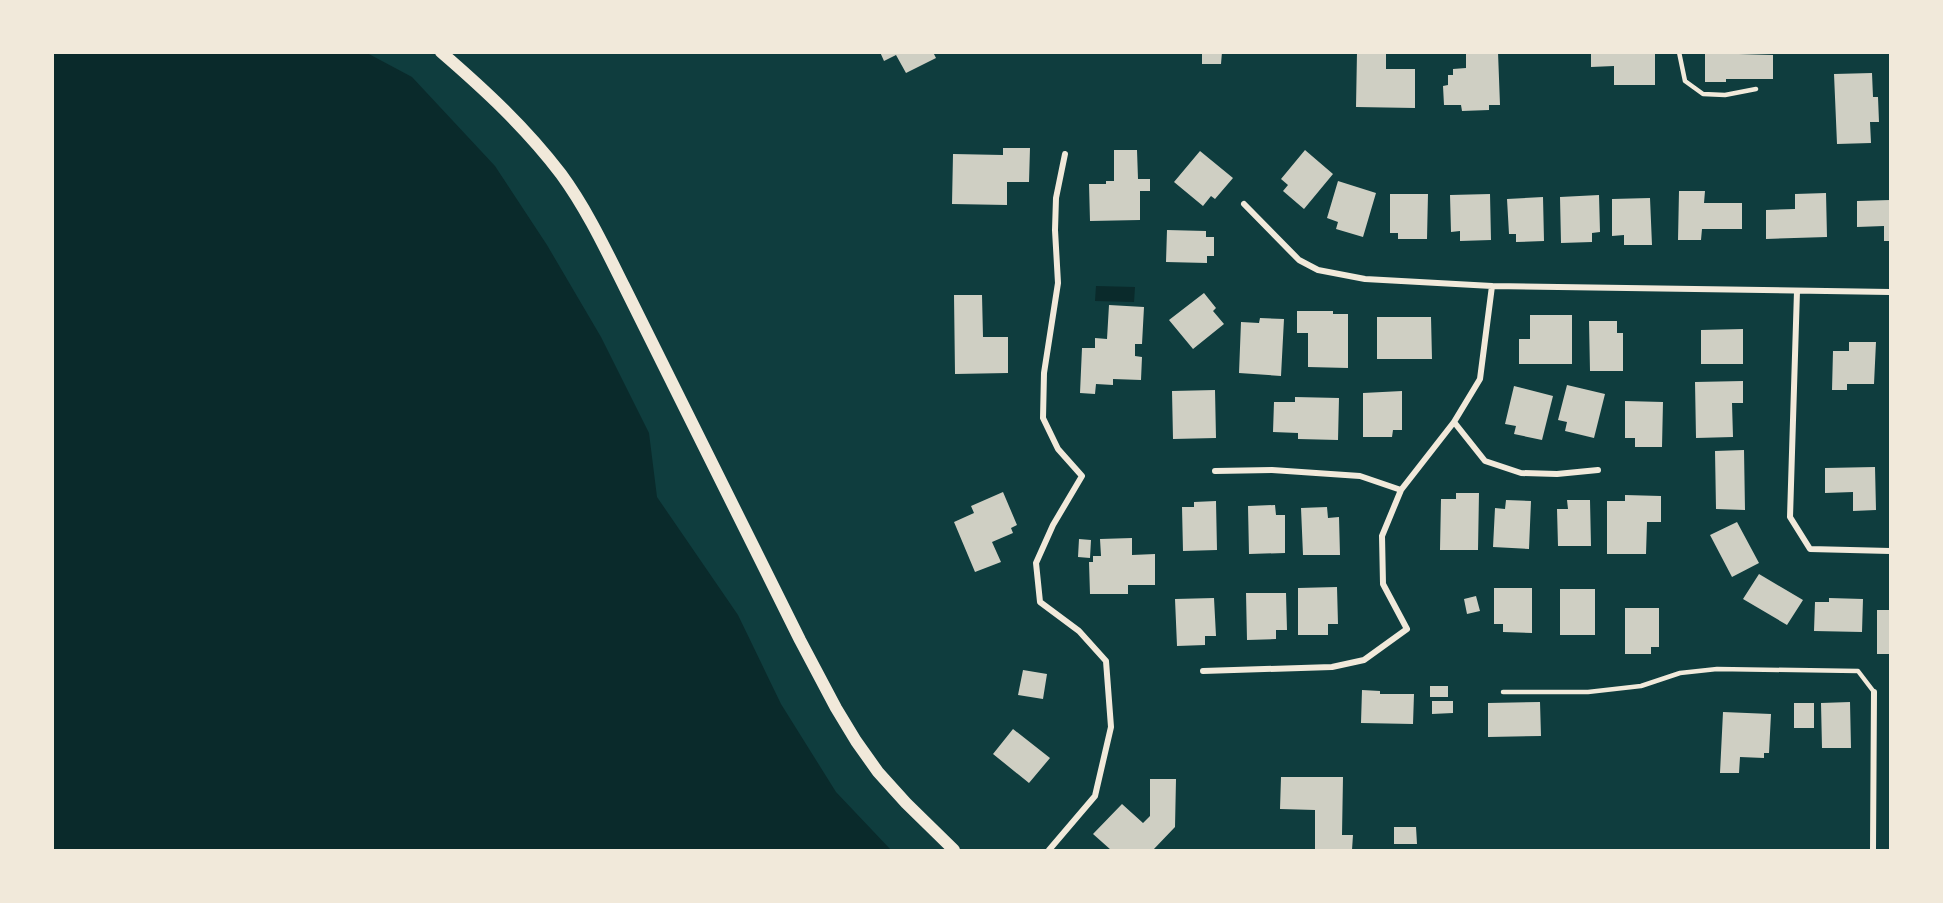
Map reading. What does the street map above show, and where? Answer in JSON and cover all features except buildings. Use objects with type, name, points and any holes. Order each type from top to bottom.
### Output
[{"type":"main road","points":[[441,52],[504,108],[562,175],[624,286],[836,708],[878,772],[954,850]]},
{"type":"street","points":[[1049,850],[1095,796],[1111,727],[1106,661],[1079,631],[1040,602],[1036,563],[1053,525],[1082,476],[1058,449],[1043,418],[1044,373],[1058,283],[1056,198],[1065,154]]},
{"type":"street","points":[[1244,204],[1299,260],[1318,270],[1365,279],[1491,286],[1890,292]]},
{"type":"street","points":[[1203,671],[1332,667],[1364,660],[1407,629],[1383,584],[1382,536],[1401,490],[1454,422],[1480,379],[1491,286]]},
{"type":"street","points":[[1797,291],[1790,517],[1810,549],[1890,551]]},
{"type":"street","points":[[1454,422],[1485,461],[1521,472],[1557,474],[1598,470]]},
{"type":"street","points":[[1215,471],[1272,470],[1360,476],[1401,490]]},
{"type":"street","points":[[1873,850],[1874,692]]},
{"type":"lane","points":[[1679,52],[1685,81],[1703,94],[1725,95],[1756,89]]},
{"type":"lane","points":[[1503,692],[1588,692],[1641,686],[1680,673],[1717,669],[1793,669],[1858,671],[1874,692]]},
{"type":"water","points":[[52,53],[367,53],[412,77],[495,166],[547,245],[601,337],[649,433],[657,497],[738,615],[781,704],[836,792],[891,850],[53,850]]},
{"type":"water","points":[[1096,286],[1135,287],[1134,302],[1095,301]]}]
